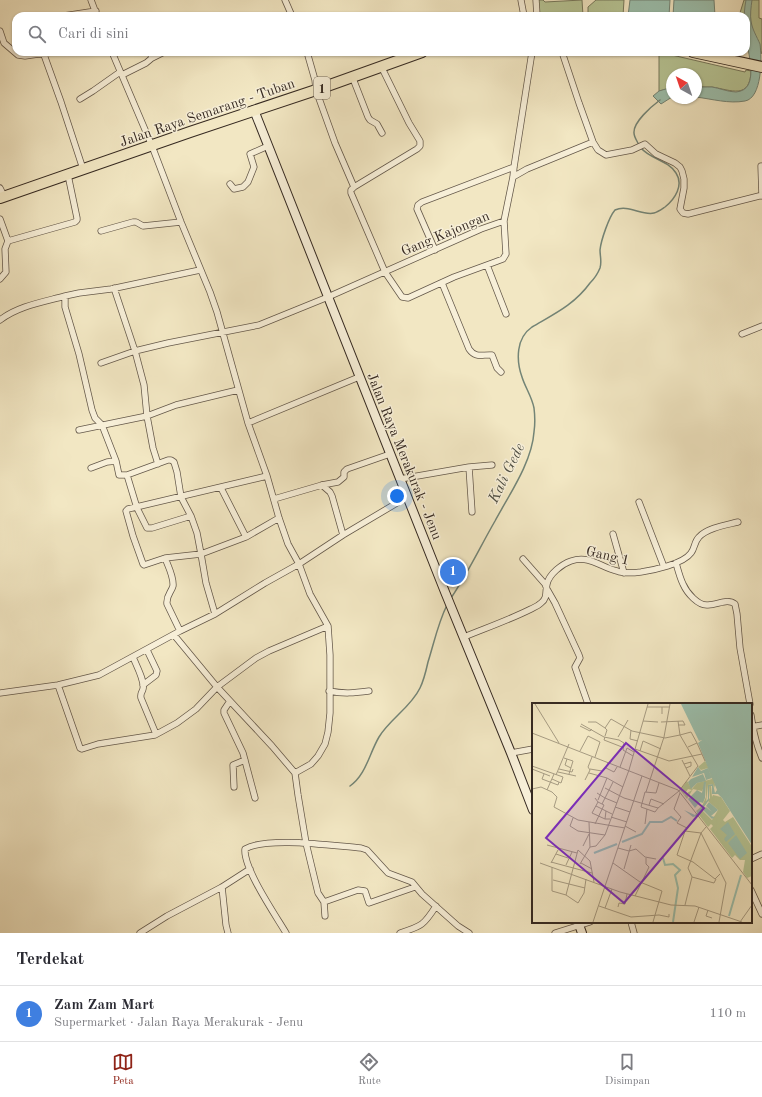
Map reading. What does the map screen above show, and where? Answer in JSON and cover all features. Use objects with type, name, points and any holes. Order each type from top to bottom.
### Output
[{"type":"highway","name":"Jalan Raya Semarang - Tuban","points":[[1,194],[68,175],[410,56]]},
{"type":"highway","points":[[712,56],[762,67]]},
{"type":"main road","name":"Jalan Raya Merakurak - Jenu","points":[[254,110],[451,608],[532,807]]},
{"type":"street","points":[[91,0],[95,12]]},
{"type":"street","points":[[285,0],[290,12]]},
{"type":"street","points":[[521,0],[523,12]]},
{"type":"street","points":[[536,0],[537,12]]},
{"type":"street","points":[[0,31],[2,44],[12,51]]},
{"type":"street","points":[[44,56],[83,169]]},
{"type":"street","points":[[114,56],[152,146],[212,298],[248,423],[267,476],[288,544],[299,564],[310,594],[328,626],[330,655],[330,713],[328,732],[322,750],[311,764],[295,773]]},
{"type":"street","points":[[80,99],[121,74],[146,63],[150,56]]},
{"type":"street","points":[[308,56],[315,80],[316,90],[342,162],[354,187]]},
{"type":"street","name":"Gang Kajongan","points":[[101,363],[135,351],[168,343],[259,325],[504,221],[513,177],[531,56]]},
{"type":"street","points":[[563,56],[593,142],[598,150],[606,155],[637,149],[645,144],[656,154],[675,163],[680,167],[684,178],[684,188],[680,209],[683,213],[688,214],[762,196],[761,166]]},
{"type":"street","points":[[381,66],[409,123],[420,141],[420,146],[354,187],[351,193],[385,272],[402,297],[408,298],[503,259],[506,254],[504,221]]},
{"type":"street","points":[[352,76],[368,117],[377,124],[382,133]]},
{"type":"street","points":[[513,177],[528,169],[593,142]]},
{"type":"street","points":[[230,184],[234,189],[241,188],[247,184],[254,167],[250,154],[268,146]]},
{"type":"street","points":[[435,250],[417,208],[418,205],[422,202],[514,167]]},
{"type":"street","points":[[8,241],[75,222],[77,220],[68,175]]},
{"type":"street","points":[[0,219],[8,241],[4,249],[6,272],[0,279]]},
{"type":"street","points":[[101,231],[133,222],[143,226],[181,222]]},
{"type":"street","points":[[486,265],[506,314]]},
{"type":"street","points":[[0,320],[7,315],[24,308],[65,296],[114,288],[200,270]]},
{"type":"street","points":[[442,283],[472,354],[477,356],[492,355],[497,368],[501,372]]},
{"type":"street","points":[[114,288],[135,351],[144,385],[147,416],[154,454],[158,464]]},
{"type":"street","points":[[65,296],[65,307],[94,418],[102,425],[116,461],[119,475],[127,475],[168,460],[174,462],[181,497],[191,516],[196,533],[206,583],[215,614]]},
{"type":"street","points":[[742,334],[762,326]]},
{"type":"street","points":[[248,423],[359,377]]},
{"type":"street","points":[[79,430],[147,416],[176,405],[238,390]]},
{"type":"street","points":[[274,499],[322,485],[338,482],[344,477],[344,472],[347,468],[390,454]]},
{"type":"street","points":[[91,468],[116,461]]},
{"type":"street","points":[[400,479],[469,467],[492,465]]},
{"type":"street","points":[[469,467],[472,512]]},
{"type":"street","points":[[127,475],[137,508],[149,529],[191,516]]},
{"type":"street","points":[[267,476],[128,509],[126,511],[133,536],[144,565],[166,558],[201,554],[246,537],[279,518]]},
{"type":"street","points":[[322,485],[330,492],[332,496],[342,535]]},
{"type":"street","points":[[221,488],[246,537]]},
{"type":"street","points":[[0,693],[58,685],[99,675],[180,631],[215,614],[299,564],[342,535],[407,497]]},
{"type":"street","points":[[639,502],[664,567]]},
{"type":"street","name":"Gang 1","points":[[464,637],[537,607],[545,600],[547,584],[553,574],[561,566],[570,561],[588,560],[624,573],[641,572],[664,567],[676,564],[690,555],[699,536],[713,529],[738,522]]},
{"type":"street","points":[[613,534],[624,573]]},
{"type":"street","points":[[166,558],[173,587],[167,596],[167,604],[180,631]]},
{"type":"street","points":[[523,559],[544,581],[580,658],[575,667],[588,703]]},
{"type":"street","points":[[676,564],[685,588],[699,603],[708,605],[728,601],[735,604],[740,648],[750,703]]},
{"type":"street","points":[[58,685],[80,748],[82,749],[98,744],[156,734],[177,723],[196,708],[217,687],[246,665],[262,655],[328,626]]},
{"type":"street","points":[[174,635],[217,687],[295,773],[306,843],[318,893],[324,902],[325,916]]},
{"type":"street","points":[[143,685],[156,675],[157,671],[147,650]]},
{"type":"street","points":[[133,657],[143,681],[143,688],[140,693],[141,698],[156,734]]},
{"type":"street","points":[[329,690],[351,694],[368,691]]},
{"type":"street","points":[[230,701],[224,710],[224,713],[243,754],[255,798]]},
{"type":"street","points":[[762,725],[752,727],[762,758]]},
{"type":"street","points":[[511,753],[532,749]]},
{"type":"street","points":[[234,788],[233,765],[244,760]]},
{"type":"street","points":[[286,933],[250,869],[244,853],[245,849],[250,846],[279,842],[306,843],[361,848],[367,850],[388,873],[409,880],[422,894],[458,926],[469,933]]},
{"type":"street","points":[[752,859],[762,854]]},
{"type":"street","points":[[140,933],[167,916],[222,887],[250,869]]},
{"type":"street","points":[[222,887],[228,933]]},
{"type":"street","points":[[324,902],[358,890],[362,890],[365,891],[369,903],[416,887]]},
{"type":"street","points":[[752,892],[762,914]]},
{"type":"street","points":[[400,933],[415,928],[426,922],[436,906]]},
{"type":"street","points":[[631,923],[634,933]]},
{"type":"street","points":[[555,933],[580,927]]},
{"type":"shaded area","points":[[538,0],[543,0],[545,2],[582,0],[583,12],[539,12]]},
{"type":"shaded area","points":[[596,0],[624,0],[623,12],[588,12],[588,7]]},
{"type":"shaded area","points":[[630,0],[670,0],[669,12],[628,12]]},
{"type":"shaded area","points":[[674,0],[714,0],[715,12],[673,12]]},
{"type":"shaded area","points":[[744,0],[759,0],[759,18],[762,19],[762,54],[750,26],[750,12],[740,12]]},
{"type":"shaded area","points":[[746,0],[752,0],[751,21],[753,30],[760,44],[761,68],[758,86],[755,93],[751,98],[739,102],[727,102],[702,98],[702,87],[712,87],[736,92],[743,90],[748,85],[751,71],[749,56],[750,12],[744,12]]},
{"type":"shaded area","points":[[659,56],[676,56],[745,72],[746,70],[751,71],[750,80],[747,86],[743,90],[732,91],[712,87],[702,87],[702,68],[666,68],[666,89],[659,91]]},
{"type":"shaded area","points":[[666,89],[666,101],[661,104],[653,96],[659,91]]},
{"type":"waterway","name":"Kali Gede","points":[[639,145],[634,134],[637,124],[652,106],[660,100]]},
{"type":"waterway","name":"Kali Gede","points":[[451,598],[519,478],[529,455],[535,426],[535,417],[532,400],[522,377],[519,364],[518,357],[520,343],[523,337],[532,327],[570,303],[584,291],[594,278],[601,266],[600,250],[610,218],[615,210],[625,208],[645,213],[654,213],[669,204],[677,192],[679,182],[673,169],[664,162],[649,155],[641,148]]},
{"type":"waterway","name":"Kali Gede","points":[[350,786],[364,770],[379,737],[411,701],[420,688],[447,605]]},
{"type":"place","name":"Zam Zam Mart","points":[[453,572]]}]
